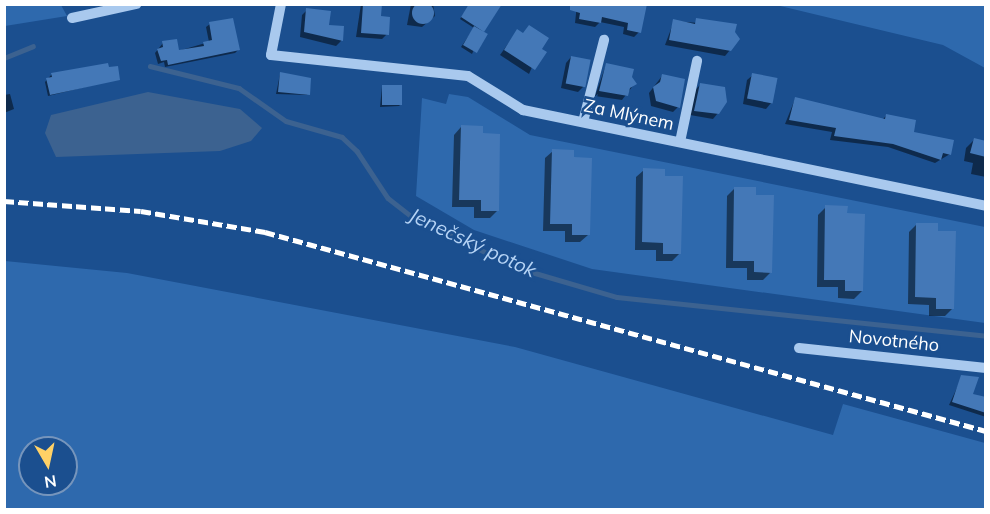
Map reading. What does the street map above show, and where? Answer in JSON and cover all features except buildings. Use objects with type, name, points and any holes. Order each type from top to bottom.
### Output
[{"type":"street","points":[[72,18],[136,4]]},
{"type":"street","name":"Za Mlýnem","points":[[281,4],[272,55],[468,76],[523,110],[986,206]]},
{"type":"street","points":[[583,122],[604,40]]},
{"type":"street","points":[[680,142],[697,60]]},
{"type":"street","name":"Novotného","points":[[799,348],[986,368]]},
{"type":"shaded area","points":[[5,4],[61,5],[67,16],[5,26]]},
{"type":"shaded area","points":[[776,5],[985,5],[985,68],[943,45]]},
{"type":"shaded area","points":[[148,92],[240,109],[262,128],[251,141],[220,151],[56,157],[45,133],[51,115]]},
{"type":"shaded area","points":[[449,94],[468,97],[530,135],[985,227],[985,323],[592,269],[474,230],[416,196],[422,98],[446,104]]},
{"type":"shaded area","points":[[5,261],[127,273],[515,347],[833,435],[843,404],[985,443],[985,509],[5,509]]},
{"type":"waterway","name":"Jenečský potok","points":[[4,58],[33,46]]},
{"type":"waterway","name":"Jenečský potok","points":[[150,66],[239,88],[286,121],[342,137],[357,151],[388,198],[411,216],[518,268],[617,297],[986,336]]},
{"type":"railway","points":[[4,201],[141,211],[265,232],[986,431]]}]
